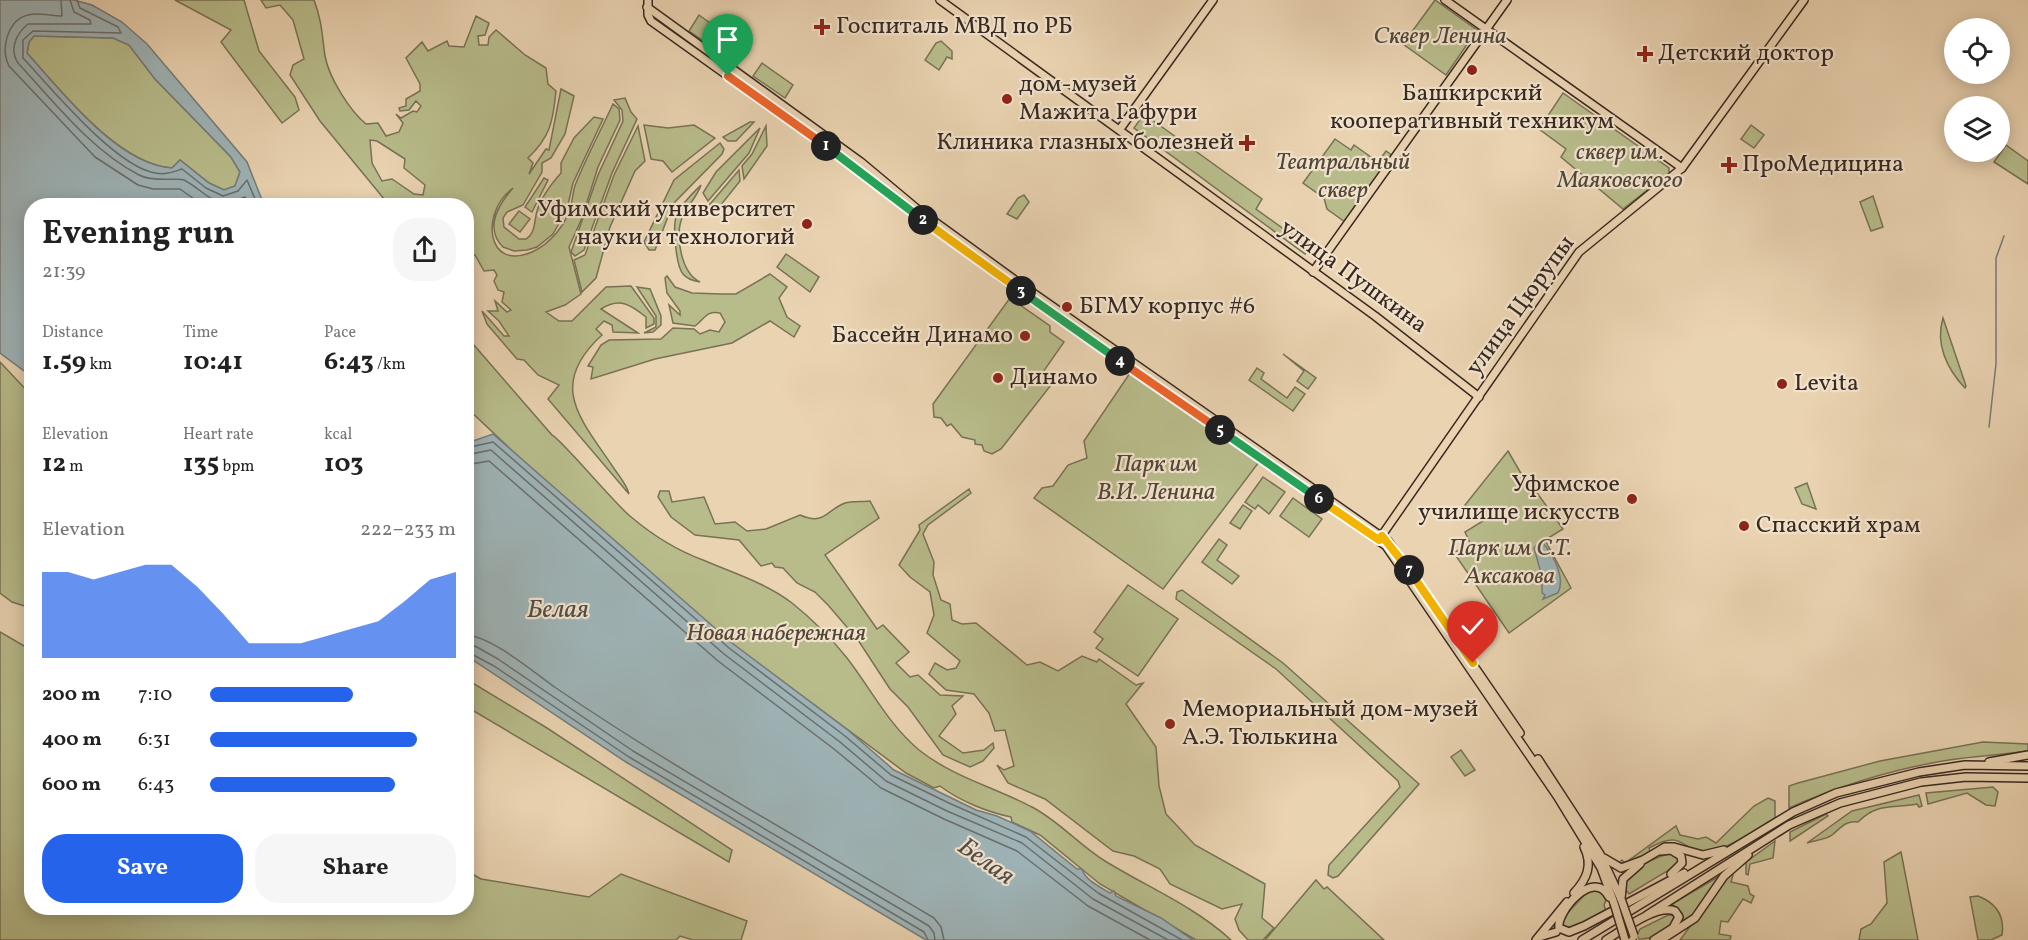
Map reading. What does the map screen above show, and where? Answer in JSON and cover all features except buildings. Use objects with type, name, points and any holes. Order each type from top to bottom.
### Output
[{"type":"main road","name":"улица Пушкина","points":[[940,0],[1375,316],[1479,397]]},
{"type":"main road","points":[[1120,129],[1213,0]]},
{"type":"main road","points":[[1445,0],[1682,168]]},
{"type":"main road","points":[[1313,272],[1507,0]]},
{"type":"main road","name":"улица Цюрупы","points":[[1380,538],[1579,252],[1682,168],[1804,0]]},
{"type":"main road","points":[[647,3],[651,21],[850,163],[973,257],[1380,538],[1438,612],[1600,854],[1611,865],[1621,868],[1674,847],[1702,855],[1729,850]]},
{"type":"main road","points":[[1380,538],[1434,614],[1601,868],[1628,924],[1632,939]]},
{"type":"main road","points":[[1576,940],[1633,904],[1693,872],[1799,809],[1836,793],[1919,772],[2028,755]]},
{"type":"main road","points":[[1965,765],[2028,766]]},
{"type":"main road","points":[[1606,940],[1810,814],[1884,790],[1922,782],[1966,777],[2028,778]]},
{"type":"main road","points":[[1538,939],[1587,874],[1588,856],[1575,828]]},
{"type":"main road","points":[[1661,940],[1695,918],[1724,876],[1744,860],[1751,850]]},
{"type":"main road","points":[[1582,940],[1680,868],[1681,856],[1674,851],[1661,851]]},
{"type":"main road","points":[[1600,854],[1632,939]]},
{"type":"main road","points":[[1616,897],[1626,874],[1643,860]]},
{"type":"main road","points":[[1569,932],[1560,930],[1558,921],[1584,890],[1597,886],[1616,897]]},
{"type":"main road","points":[[1544,929],[1569,932],[1633,904]]},
{"type":"main road","points":[[1647,915],[1667,909],[1675,911],[1679,917],[1676,925],[1654,940]]},
{"type":"main road","points":[[1538,939],[1556,932]]},
{"type":"green space","points":[[175,0],[244,0],[259,51],[295,97],[299,110],[282,123],[221,42],[231,30]]},
{"type":"green space","points":[[261,0],[314,0],[327,65],[336,84],[347,103],[360,118],[366,124],[378,123],[386,136],[399,132],[403,123],[396,114],[401,118],[413,111],[417,112],[421,106],[416,101],[409,110],[400,111],[399,108],[406,106],[406,99],[420,91],[420,84],[406,58],[422,42],[428,51],[447,41],[449,46],[464,47],[476,16],[489,23],[485,35],[478,36],[479,45],[488,45],[489,37],[496,30],[525,55],[546,68],[548,84],[556,91],[553,112],[546,136],[528,158],[533,163],[529,174],[546,149],[549,150],[561,89],[574,96],[565,134],[551,158],[542,163],[542,172],[523,205],[507,212],[503,218],[504,227],[519,239],[526,239],[532,233],[539,206],[561,173],[561,163],[574,138],[594,117],[603,119],[573,183],[567,209],[553,234],[537,247],[514,251],[503,247],[497,240],[494,224],[496,216],[503,201],[513,188],[502,198],[492,224],[497,247],[505,254],[517,256],[532,252],[539,249],[556,233],[569,212],[576,183],[613,104],[619,109],[620,120],[598,167],[582,218],[569,247],[581,294],[565,305],[546,312],[559,321],[572,321],[606,287],[631,286],[654,318],[654,324],[646,328],[646,317],[630,306],[620,303],[601,309],[638,333],[613,332],[612,325],[604,321],[596,329],[602,335],[585,353],[576,370],[573,386],[574,401],[581,417],[625,484],[629,494],[548,399],[559,385],[538,375],[524,360],[517,359],[487,324],[482,311],[504,336],[509,336],[499,321],[488,311],[498,311],[495,301],[507,312],[511,310],[502,302],[504,292],[498,290],[494,281],[497,275],[494,270],[484,271],[474,255],[474,198],[383,198],[320,121],[290,75],[293,65],[304,59],[293,20],[280,5],[266,8]],"holes":[[[370,140],[377,141],[405,159],[404,168],[425,185],[423,195],[414,194],[392,179],[382,181],[372,163]]]},
{"type":"green space","name":"Сквер Ленина","points":[[1435,0],[1477,30],[1446,75],[1403,44]]},
{"type":"green space","points":[[699,15],[732,39],[723,54],[689,31]]},
{"type":"green space","points":[[34,36],[113,38],[129,45],[155,79],[231,157],[240,172],[235,186],[224,190],[209,183],[180,160],[172,168],[152,164],[131,154],[112,140],[92,124],[27,53],[29,42]]},
{"type":"green space","points":[[941,41],[952,51],[952,59],[947,57],[939,70],[925,60],[936,43]]},
{"type":"green space","points":[[762,63],[793,85],[785,98],[753,76]]},
{"type":"green space","name":"сквер им. Маяковского","points":[[1563,93],[1669,168],[1669,173],[1623,209],[1561,157],[1566,149],[1539,129]]},
{"type":"green space","points":[[625,98],[637,119],[612,173],[584,250],[575,256],[571,252],[598,175],[623,121],[622,110],[614,100]]},
{"type":"green space","points":[[1144,114],[1262,199],[1256,209],[1310,248],[1305,254],[1134,128]]},
{"type":"green space","points":[[754,122],[736,141],[728,141],[723,137]]},
{"type":"green space","points":[[644,125],[668,128],[694,125],[715,138],[672,172],[663,161],[651,159]]},
{"type":"green space","points":[[1751,125],[1764,135],[1754,148],[1741,139]]},
{"type":"green space","points":[[638,126],[645,161],[635,171],[610,227],[596,278],[582,292],[574,260],[585,255],[614,175]]},
{"type":"green space","points":[[766,126],[767,146],[744,179],[742,166],[752,154]]},
{"type":"green space","points":[[760,128],[749,153],[708,201],[703,193],[716,172]]},
{"type":"green space","name":"Театральный сквер","points":[[1335,139],[1351,150],[1354,145],[1378,162],[1386,151],[1393,156],[1345,222],[1327,209],[1324,198],[1303,183]]},
{"type":"green space","points":[[720,143],[724,149],[722,154],[673,204],[655,250],[649,250],[644,242],[674,180]]},
{"type":"green space","points":[[2010,148],[2028,161],[2028,184],[1994,162],[2010,162]]},
{"type":"green space","points":[[739,170],[740,181],[716,211],[705,210]]},
{"type":"green space","points":[[544,178],[548,180],[532,212],[525,207]]},
{"type":"green space","points":[[701,185],[682,218],[679,234],[684,263],[693,277],[700,282],[688,278],[681,270],[677,254],[675,226],[679,210]]},
{"type":"green space","points":[[1024,195],[1029,202],[1017,219],[1007,214],[1018,198]]},
{"type":"green space","points":[[1873,196],[1883,227],[1871,231],[1860,202]]},
{"type":"green space","points":[[519,211],[530,219],[520,232],[509,224]]},
{"type":"green space","points":[[786,254],[819,277],[810,292],[777,267]]},
{"type":"green space","points":[[770,274],[787,287],[779,298],[787,317],[800,326],[794,337],[770,321],[732,343],[655,359],[591,379],[593,367],[588,366],[601,345],[609,340],[661,339],[673,328],[694,329],[700,334],[710,330],[719,332],[725,322],[720,313],[715,312],[709,314],[695,326],[673,323],[669,305],[680,315],[680,311],[667,293],[665,278],[667,276],[675,287],[692,293],[736,294]]},
{"type":"green space","points":[[637,287],[650,289],[661,316],[661,325],[653,332],[644,333],[656,327],[656,316]]},
{"type":"green space","name":"Динамо","points":[[1010,298],[1050,326],[1050,332],[1064,342],[1043,372],[1047,375],[1044,380],[1051,385],[1001,449],[992,454],[984,451],[982,445],[975,444],[975,440],[962,437],[951,424],[947,426],[941,418],[934,417],[933,404]]},
{"type":"green space","points":[[1943,318],[1965,388],[1953,373],[1944,356],[1941,337]]},
{"type":"green space","name":"Новая набережная","points":[[474,345],[552,435],[638,523],[683,551],[749,579],[782,596],[807,616],[841,651],[889,718],[919,750],[946,767],[1042,813],[1096,855],[1202,917],[1231,940],[1196,940],[1100,884],[1040,835],[1012,822],[1011,817],[974,805],[940,786],[934,788],[906,773],[731,643],[539,476],[474,415]]},
{"type":"green space","points":[[1283,354],[1316,378],[1308,389],[1297,381],[1304,371]]},
{"type":"green space","points":[[0,362],[24,388],[24,606],[12,602],[0,593]]},
{"type":"green space","points":[[1257,368],[1264,373],[1261,379],[1287,398],[1295,387],[1305,394],[1293,411],[1249,380]]},
{"type":"green space","name":"Парк им В.И. Ленина","points":[[1132,370],[1259,462],[1163,589],[1034,498],[1042,488],[1053,486],[1068,465],[1087,458],[1084,441]]},
{"type":"green space","name":"Парк им С.Т. Аксакова","points":[[1508,451],[1526,482],[1530,483],[1563,529],[1545,540],[1571,588],[1509,633],[1454,553],[1470,543],[1465,532],[1483,521],[1480,515],[1465,505]]},
{"type":"green space","points":[[1263,477],[1285,492],[1269,514],[1258,505],[1255,509],[1245,502]]},
{"type":"green space","points":[[1807,483],[1816,509],[1802,504],[1795,488]]},
{"type":"green space","points":[[969,489],[971,493],[928,525],[923,534],[934,562],[933,575],[941,600],[950,604],[952,620],[962,624],[976,623],[1027,665],[1040,662],[1058,671],[1082,656],[1097,662],[1099,659],[1136,685],[1143,683],[1126,704],[1156,747],[1159,786],[1166,814],[1195,845],[1265,884],[1262,918],[1274,928],[1263,940],[1248,940],[1239,930],[1235,919],[1242,904],[1222,909],[1170,884],[1160,869],[1134,856],[1113,851],[1045,799],[1008,783],[997,765],[1004,770],[1014,766],[1005,730],[995,731],[989,713],[974,694],[946,690],[929,674],[935,663],[947,670],[956,668],[960,661],[927,633],[934,615],[930,592],[910,577],[899,565],[920,530],[919,525]]},
{"type":"green space","points":[[660,491],[669,491],[672,502],[704,497],[715,524],[735,522],[747,531],[766,529],[800,515],[820,518],[845,503],[870,501],[879,518],[825,555],[877,629],[883,625],[909,652],[896,663],[910,677],[918,675],[940,695],[963,696],[952,706],[956,714],[939,736],[963,753],[984,750],[993,743],[994,748],[983,761],[970,767],[943,755],[908,707],[890,689],[858,640],[815,592],[797,583],[783,568],[775,567],[772,563],[761,566],[739,540],[695,535],[671,517],[658,497]]},
{"type":"green space","points":[[1293,498],[1322,519],[1309,537],[1280,516]]},
{"type":"green space","points":[[1243,505],[1252,511],[1240,529],[1230,523]]},
{"type":"green space","points":[[1219,539],[1227,545],[1217,560],[1239,576],[1232,584],[1202,562]]},
{"type":"green space","points":[[1128,585],[1178,619],[1138,676],[1096,648],[1103,639],[1094,632]]},
{"type":"green space","points":[[1182,590],[1283,663],[1419,784],[1338,876],[1333,878],[1328,875],[1329,865],[1400,787],[1398,781],[1276,669],[1176,599],[1177,592]]},
{"type":"green space","points":[[0,632],[24,646],[24,915],[474,915],[474,875],[481,879],[589,897],[621,874],[747,921],[741,940],[693,940],[680,936],[676,940],[0,940]]},
{"type":"green space","points":[[474,684],[547,728],[732,850],[729,862],[474,711]]},
{"type":"green space","points":[[1983,742],[2028,744],[2028,751],[1949,760],[1887,773],[1828,792],[1789,808],[1789,786],[1880,761]]},
{"type":"green space","points":[[1461,750],[1475,770],[1465,776],[1451,757]]},
{"type":"green space","points":[[1993,787],[1998,792],[1995,806],[1986,805],[1967,793],[1928,804],[1926,793]]},
{"type":"green space","points":[[1919,795],[1922,806],[1919,807],[1917,804],[1886,807],[1872,811],[1858,822],[1846,824],[1824,839],[1807,843],[1852,811]]},
{"type":"green space","points":[[1768,798],[1775,801],[1775,818],[1725,847],[1699,851],[1670,840],[1649,848],[1650,852],[1628,865],[1616,865],[1622,860],[1625,863],[1676,826],[1680,835],[1698,839],[1706,837],[1716,843],[1754,806]]},
{"type":"green space","points":[[1826,814],[1828,816],[1790,841],[1790,832]]},
{"type":"green space","points":[[1775,841],[1773,858],[1750,864],[1748,875],[1746,874],[1746,862]]},
{"type":"green space","points":[[1901,852],[1918,940],[1859,940],[1861,929],[1871,924],[1887,903],[1884,862]]},
{"type":"green space","points":[[1674,853],[1680,860],[1669,870],[1629,894],[1625,889],[1626,880],[1634,870],[1647,862]]},
{"type":"green space","points":[[1723,874],[1689,920],[1682,924],[1682,913],[1672,904]]},
{"type":"green space","points":[[1729,874],[1733,875],[1731,882],[1748,886],[1750,894],[1754,896],[1751,903],[1743,899],[1728,922],[1721,921],[1719,934],[1731,936],[1730,940],[1680,940]]},
{"type":"green space","points":[[1316,880],[1324,889],[1327,887],[1384,940],[1265,940]]},
{"type":"green space","points":[[1590,889],[1602,891],[1607,898],[1604,905],[1606,911],[1571,929],[1563,929],[1563,918]]},
{"type":"green space","points":[[1978,896],[1994,906],[2002,921],[2002,935],[1991,940],[1978,940],[1970,897]]},
{"type":"green space","points":[[1668,915],[1675,916],[1666,929],[1655,936],[1639,939],[1637,935],[1640,929]]},
{"type":"water","points":[[0,0],[74,0],[92,5],[122,22],[147,44],[247,162],[261,198],[24,198],[24,371],[0,353]],"holes":[[[34,36],[113,38],[129,45],[155,79],[231,157],[240,172],[235,186],[224,190],[209,183],[180,160],[172,168],[152,164],[131,154],[92,124],[27,53],[29,42]]]},
{"type":"water","points":[[1398,307],[1423,325],[1418,332],[1392,314]]},
{"type":"water","name":"Белая","points":[[493,434],[732,643],[849,731],[894,770],[976,810],[997,816],[1030,831],[1077,869],[1082,869],[1086,877],[1098,886],[1110,893],[1114,891],[1116,896],[1161,918],[1193,940],[926,940],[626,762],[474,661],[474,441]]},
{"type":"water","points":[[1539,543],[1543,543],[1551,554],[1560,580],[1558,593],[1543,599],[1545,595],[1542,593],[1542,579],[1545,576],[1541,573],[1534,548]]},
{"type":"waterway","points":[[1989,427],[1996,364],[1996,258],[2004,236]]},
{"type":"place","name":"Госпиталь МВД по РБ","points":[[822,27]]},
{"type":"place","name":"Детский доктор","points":[[1645,54]]},
{"type":"place","name":"Башкирский кооперативный техникум","points":[[1472,70]]},
{"type":"place","name":"дом-музей Мажита Гафури","points":[[1007,99]]},
{"type":"place","name":"Клиника глазных болезней","points":[[1247,143]]},
{"type":"place","name":"ПроМедицина","points":[[1729,165]]},
{"type":"place","name":"Уфимский университет науки и технологий","points":[[807,224]]},
{"type":"place","name":"БГМУ корпус #6","points":[[1067,307]]},
{"type":"place","name":"Бассейн Динамо","points":[[1025,336]]},
{"type":"place","name":"Динамо","points":[[998,378]]},
{"type":"place","name":"Levita","points":[[1782,384]]},
{"type":"place","name":"Уфимское училище искусств","points":[[1632,499]]},
{"type":"place","name":"Спасский храм","points":[[1744,526]]},
{"type":"place","name":"Мемориальный дом-музей А.Э. Тюлькина","points":[[1170,724]]},
{"type":"route","points":[[728,76],[850,163],[1016,288],[1372,536],[1379,540],[1382,536],[1473,663]]}]
